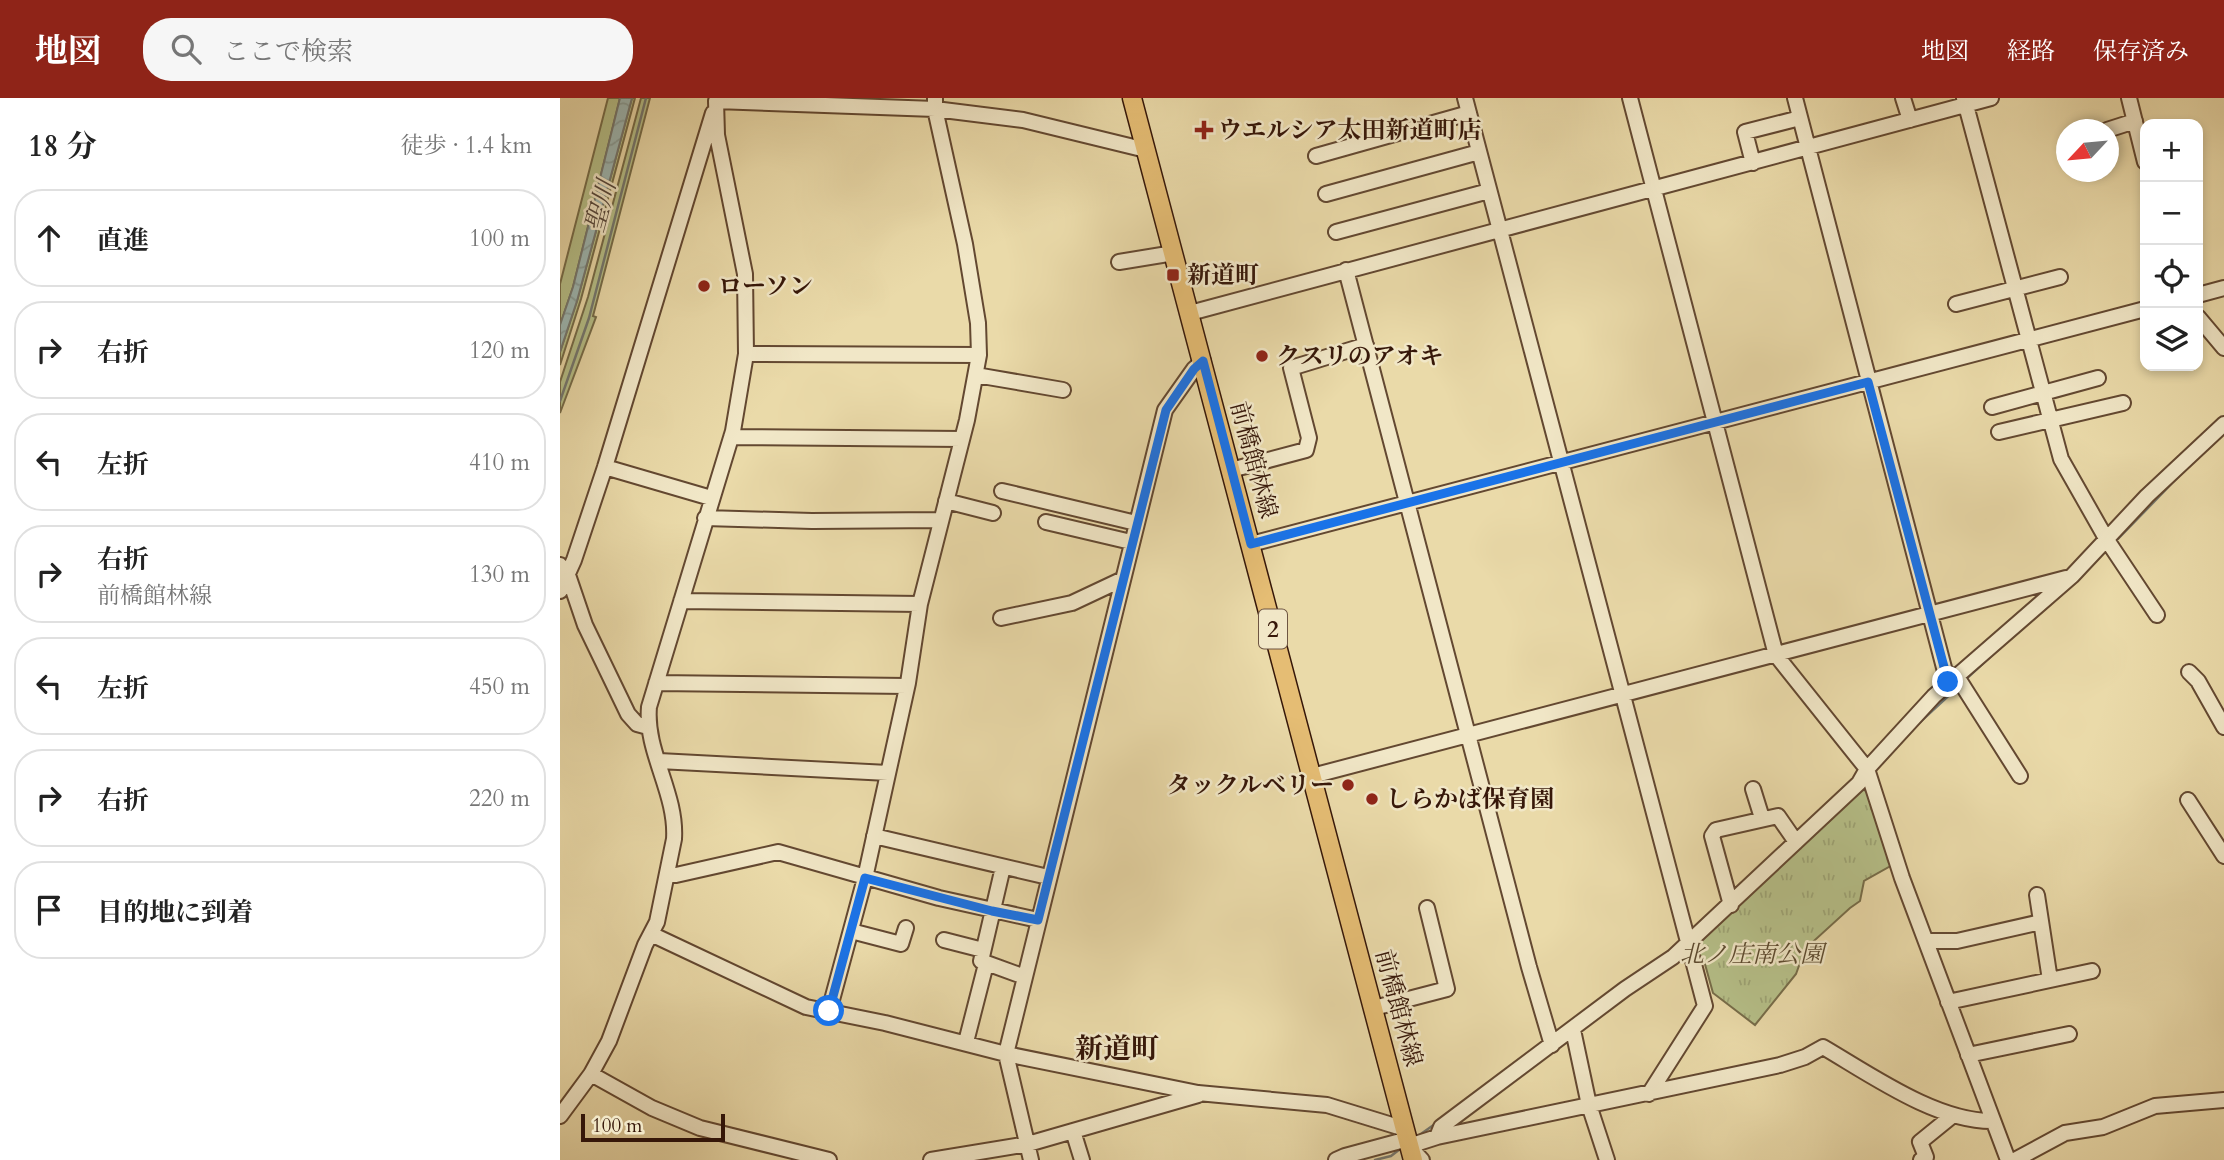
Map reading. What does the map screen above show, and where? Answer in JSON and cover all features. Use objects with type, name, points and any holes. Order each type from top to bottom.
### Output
[{"type":"main road","name":"前橋館林線","points":[[1132,98],[1409,1144]]},
{"type":"street","points":[[1465,98],[1705,1006],[1649,1094]]},
{"type":"street","points":[[1630,98],[1776,655],[1867,769],[1902,878],[2008,1160]]},
{"type":"street","points":[[1795,98],[1930,614],[1952,679],[2020,776]]},
{"type":"street","points":[[1903,98],[1909,120]]},
{"type":"street","points":[[1189,313],[1753,163],[1909,120],[1965,101],[1991,98]]},
{"type":"street","points":[[2129,98],[2140,142]]},
{"type":"street","points":[[717,100],[935,104],[1023,120],[1146,150]]},
{"type":"street","points":[[560,1116],[591,1074],[609,1041],[645,946],[657,922],[668,875],[675,825],[648,727],[649,707],[731,436],[746,354],[745,274],[717,135],[717,100]]},
{"type":"street","points":[[560,592],[564,570],[605,467],[717,100]]},
{"type":"street","points":[[1965,101],[2061,459],[2107,540],[2157,615]]},
{"type":"street","points":[[829,1011],[865,878],[907,686],[920,604],[962,439],[979,355],[978,323],[965,244],[935,104]]},
{"type":"street","points":[[1316,156],[1469,113]]},
{"type":"street","points":[[1753,163],[1745,132],[1800,118]]},
{"type":"street","points":[[2119,126],[2135,121]]},
{"type":"street","points":[[1326,194],[1479,152]]},
{"type":"street","points":[[1336,232],[1489,191]]},
{"type":"street","points":[[1119,262],[1174,253]]},
{"type":"street","points":[[1346,270],[1529,967],[1552,1045]]},
{"type":"street","points":[[1956,304],[2060,277]]},
{"type":"street","points":[[2203,294],[2224,288]]},
{"type":"street","points":[[1251,544],[2140,310]]},
{"type":"street","points":[[2203,323],[2224,348]]},
{"type":"street","points":[[1231,470],[1306,450],[1309,438],[1291,368],[1366,345]]},
{"type":"street","points":[[746,354],[979,355]]},
{"type":"street","points":[[1031,1160],[1006,1054],[1131,542],[1166,410],[1194,369],[1203,361]]},
{"type":"street","points":[[976,375],[1063,390]]},
{"type":"street","points":[[1992,407],[2098,378]]},
{"type":"street","points":[[1999,432],[2123,403]]},
{"type":"street","points":[[1437,1137],[1441,1127],[1625,989],[1673,957],[1731,905],[1859,783],[1867,769],[1952,679],[2072,576],[2147,496],[2224,424]]},
{"type":"street","points":[[731,436],[962,439]]},
{"type":"street","points":[[605,467],[712,498]]},
{"type":"street","points":[[1003,491],[1136,523]]},
{"type":"street","points":[[946,501],[993,513]]},
{"type":"street","points":[[705,517],[941,520]]},
{"type":"street","points":[[1046,522],[1131,542]]},
{"type":"street","points":[[564,570],[585,625],[628,714],[637,724],[648,727]]},
{"type":"street","points":[[1312,776],[2072,576]]},
{"type":"street","points":[[1001,618],[1072,603],[1123,579]]},
{"type":"street","points":[[681,601],[920,604]]},
{"type":"street","points":[[2189,672],[2198,681],[2224,727]]},
{"type":"street","points":[[656,683],[907,686]]},
{"type":"street","points":[[659,761],[888,773]]},
{"type":"street","points":[[1753,789],[1762,818]]},
{"type":"street","points":[[2188,800],[2219,836],[2224,856]]},
{"type":"street","points":[[1731,905],[1712,835],[1716,830],[1778,816],[1796,842]]},
{"type":"street","points":[[874,836],[1048,877]]},
{"type":"street","points":[[668,875],[676,876],[778,852],[865,878],[992,911],[1038,920]]},
{"type":"street","points":[[967,1042],[1003,867]]},
{"type":"street","points":[[2037,895],[2050,980]]},
{"type":"street","points":[[1374,1008],[1447,989],[1427,908]]},
{"type":"street","points":[[1926,941],[1957,941],[2041,922]]},
{"type":"street","points":[[851,931],[901,944],[906,928]]},
{"type":"street","points":[[651,934],[806,1007],[967,1042],[1006,1054],[1204,1094],[1327,1105],[1409,1144],[1422,1160]]},
{"type":"street","points":[[944,940],[1025,976]]},
{"type":"street","points":[[1948,1002],[2092,971]]},
{"type":"street","points":[[1573,1030],[1589,1105],[1607,1160]]},
{"type":"street","points":[[1968,1055],[2069,1034]]},
{"type":"street","points":[[1336,1160],[1780,1065],[1805,1057],[1823,1047],[1879,1080],[1952,1116],[1969,1121],[1993,1121]]},
{"type":"street","points":[[591,1074],[652,1108],[700,1128],[829,1160]]},
{"type":"street","points":[[931,1160],[1028,1144],[1204,1094]]},
{"type":"street","points":[[2015,1160],[2065,1133],[2103,1127],[2155,1106],[2224,1100]]},
{"type":"street","points":[[1921,1160],[1926,1157],[1920,1142],[1952,1116]]},
{"type":"street","points":[[1073,1130],[1082,1160]]},
{"type":"green space","points":[[608,98],[620,98],[573,287],[560,325],[560,284]]},
{"type":"green space","points":[[632,98],[635,98],[581,299],[560,365],[560,352],[577,301]]},
{"type":"green space","points":[[641,98],[650,98],[593,316],[596,317],[560,413],[560,382],[588,297]]},
{"type":"green space","name":"北ノ庄南公園","points":[[1859,789],[1868,791],[1894,864],[1864,881],[1860,901],[1805,949],[1796,974],[1755,1025],[1713,993],[1703,957],[1694,954],[1693,944]]},
{"type":"water","points":[[620,98],[632,98],[577,301],[560,352],[560,325],[573,287]]},
{"type":"waterway","name":"聖川","points":[[560,401],[589,318],[646,98]]},
{"type":"waterway","points":[[2114,543],[2178,477]]},
{"type":"waterway","points":[[1965,680],[2014,635]]},
{"type":"waterway","points":[[1919,723],[1958,687]]},
{"type":"waterway","points":[[1418,1136],[1435,1124]]},
{"type":"waterway","points":[[1375,1160],[1391,1156],[1404,1146]]},
{"type":"place","name":"ウエルシア太田新道町店","points":[[1204,130]]},
{"type":"place","name":"新道町","points":[[1173,275]]},
{"type":"place","name":"ローソン","points":[[704,286]]},
{"type":"place","name":"クスリのアオキ","points":[[1262,356]]},
{"type":"place","name":"タックルベリー","points":[[1348,785]]},
{"type":"place","name":"しらかば保育園","points":[[1372,799]]},
{"type":"district","name":"新道町","points":[[1117,1048]]},
{"type":"route","points":[[829,1011],[865,878],[992,911],[1038,920],[1166,410],[1194,369],[1203,361],[1251,544],[1868,382],[1948,682]]}]
